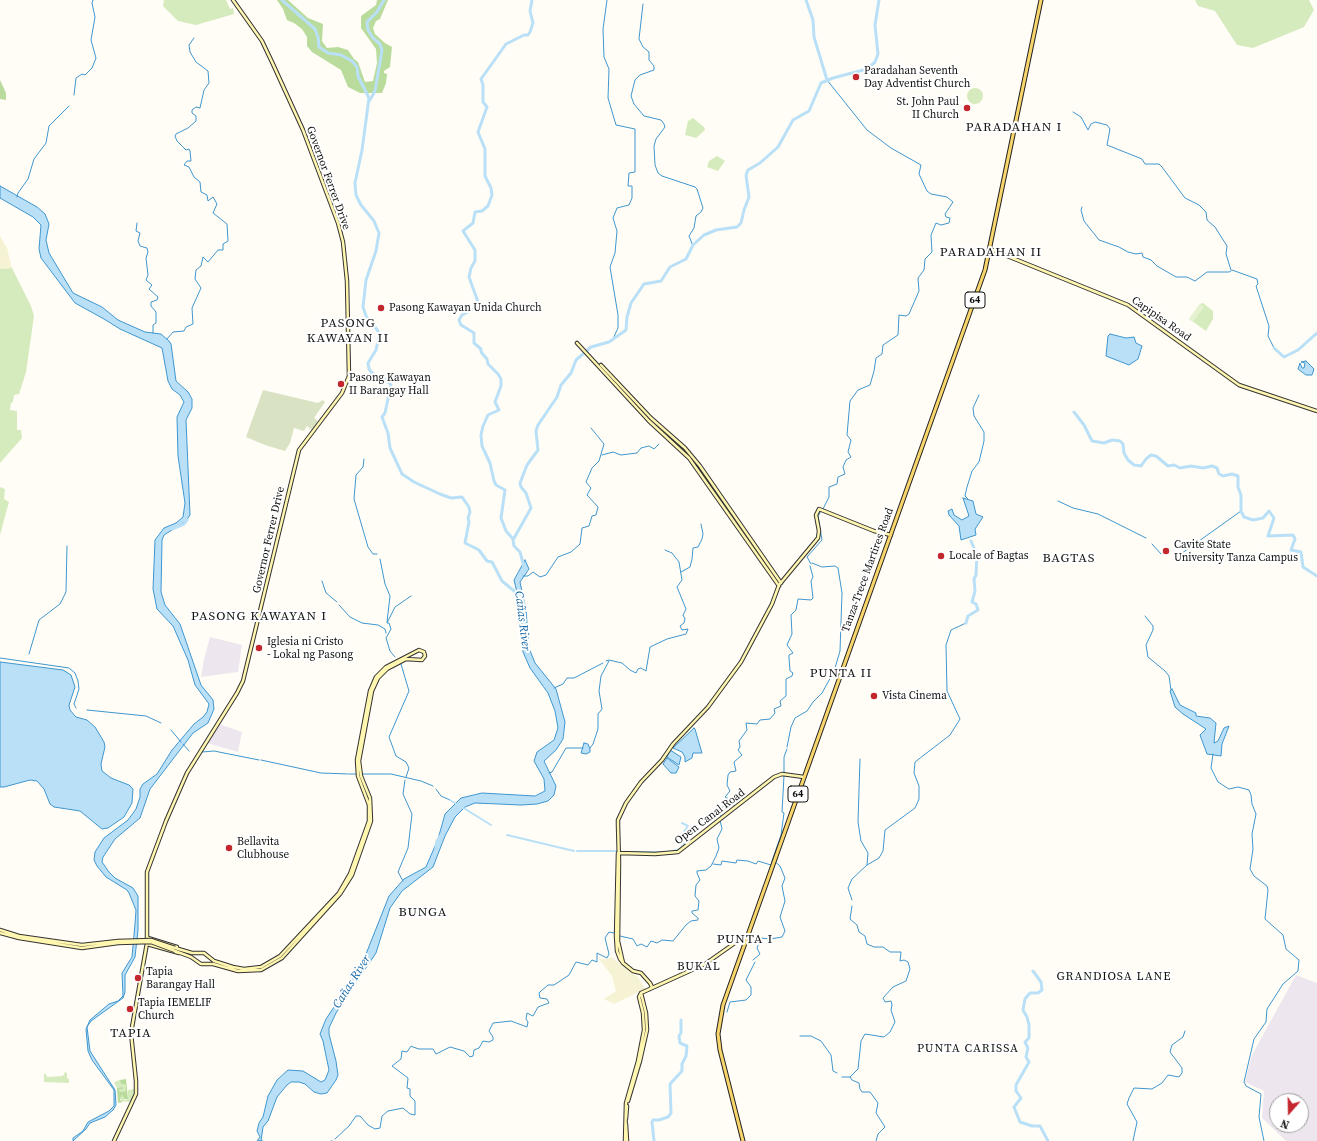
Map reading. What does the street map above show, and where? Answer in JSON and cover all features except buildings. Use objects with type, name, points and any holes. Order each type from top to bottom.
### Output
[{"type":"main road","name":"Governor Ferrer Drive","points":[[114,1141],[136,1094],[131,1033],[148,938],[146,879],[152,858],[187,773],[243,681],[299,450],[342,393],[349,376],[347,281],[341,234],[303,130],[272,62],[262,41],[234,0]]},
{"type":"main road","name":"Tanza-Trece Martires Road","points":[[742,1141],[720,1050],[718,1034],[723,1005],[974,302],[990,249],[1040,0]]},
{"type":"main road","name":"Capipisa Road","points":[[990,249],[1128,305],[1238,385],[1317,411]]},
{"type":"main road","points":[[577,344],[614,378],[651,418],[685,448],[700,466],[781,583]]},
{"type":"main road","points":[[590,355],[649,421],[689,458],[779,586]]},
{"type":"main road","points":[[650,989],[652,985],[642,973],[633,971],[623,963],[616,940],[618,820],[626,803],[641,782],[662,760],[673,744],[704,712],[742,662],[772,604],[779,586],[818,538],[819,531],[816,515],[819,509],[891,535]]},
{"type":"main road","points":[[147,944],[188,954],[204,953],[217,962],[244,969],[260,967],[271,962],[285,951],[343,888],[350,874],[369,821],[369,805],[358,776],[357,760],[370,691],[376,677],[386,667],[421,650],[425,655],[422,660],[406,659],[392,665],[378,678],[372,691],[359,760],[361,776],[371,805],[371,821],[352,875],[345,889],[287,953],[272,965],[261,970],[244,971],[206,963],[201,964],[188,954],[174,946],[148,938]]},
{"type":"main road","points":[[415,653],[416,659]]},
{"type":"main road","name":"Open Canal Road","points":[[618,853],[655,854],[678,852],[774,777],[782,774],[804,777]]},
{"type":"main road","points":[[618,853],[618,941],[621,959]]},
{"type":"main road","points":[[0,931],[19,936],[82,945],[151,940],[188,954]]},
{"type":"main road","points":[[626,1141],[626,1103],[638,1061],[644,1030],[643,1013],[639,997],[641,993],[705,964],[742,938],[746,939]]},
{"type":"main road","points":[[197,961],[199,953]]},
{"type":"main road","points":[[206,963],[208,957]]},
{"type":"main road","points":[[626,1141],[627,1103],[640,1061],[646,1030],[646,1013],[641,993]]},
{"type":"main road","points":[[635,995],[639,997]]},
{"type":"shaded area","points":[[0,236],[7,248],[12,268],[0,269]]},
{"type":"shaded area","points":[[210,637],[242,645],[238,672],[201,677]]},
{"type":"shaded area","points":[[219,724],[242,732],[238,752],[207,743]]},
{"type":"shaded area","points":[[611,957],[638,977],[645,989],[614,1004],[604,999],[616,991],[612,976],[599,959],[607,959]]},
{"type":"shaded area","points":[[1296,975],[1317,983],[1317,1141],[1286,1141],[1278,1133],[1309,1133],[1309,1093],[1269,1093],[1269,1125],[1262,1118],[1264,1091],[1245,1082],[1252,1055]]},
{"type":"green space","points":[[164,0],[226,0],[230,9],[233,8],[234,14],[196,25],[178,21],[163,6]]},
{"type":"green space","points":[[277,0],[288,0],[308,18],[323,24],[322,41],[327,48],[338,47],[348,50],[358,62],[365,82],[373,81],[377,63],[376,49],[361,28],[361,16],[376,5],[377,0],[388,0],[380,19],[376,21],[373,28],[375,34],[392,47],[390,67],[384,71],[384,73],[387,74],[386,83],[382,93],[360,93],[348,87],[341,70],[312,52],[307,46],[307,37],[302,29],[287,20],[283,9]]},
{"type":"green space","points":[[1195,0],[1309,0],[1314,10],[1304,27],[1253,48],[1237,45],[1215,11],[1198,6]]},
{"type":"green space","points":[[0,80],[6,93],[6,100],[0,99]]},
{"type":"green space","points":[[975,88],[981,90],[983,96],[981,102],[975,104],[969,102],[967,96],[969,90]]},
{"type":"green space","points":[[693,118],[704,127],[705,130],[696,138],[685,135],[688,121]]},
{"type":"green space","points":[[717,156],[725,161],[718,171],[707,167],[709,161]]},
{"type":"green space","points":[[12,268],[31,306],[34,316],[26,372],[19,394],[14,395],[10,410],[17,411],[17,430],[21,430],[22,438],[0,463],[0,269]]},
{"type":"green space","points":[[1203,303],[1213,311],[1213,319],[1206,331],[1189,319],[1200,304]]},
{"type":"green space","points":[[1200,304],[1204,307],[1193,322],[1189,319]]},
{"type":"green space","points":[[263,390],[318,403],[323,400],[325,402],[314,418],[318,421],[312,430],[307,426],[304,431],[294,428],[290,443],[285,451],[246,437]]},
{"type":"green space","points":[[0,487],[5,489],[4,499],[9,502],[0,535]]},
{"type":"green space","points":[[65,1072],[67,1073],[69,1083],[44,1082],[44,1074],[46,1074],[47,1077],[63,1076]]},
{"type":"green space","points":[[126,1079],[128,1099],[124,1099],[122,1094],[120,1100],[123,1102],[118,1103],[117,1088],[122,1087],[123,1089],[119,1089],[120,1092],[126,1091],[126,1085],[121,1084],[120,1080]]},
{"type":"green space","points":[[120,1080],[121,1084],[126,1085],[126,1091],[120,1092],[119,1089],[122,1087],[117,1088],[114,1082]]},
{"type":"green space","points":[[135,1089],[131,1102],[121,1101],[121,1095],[123,1094],[124,1100],[128,1099],[128,1090]]},
{"type":"water","points":[[0,186],[37,207],[45,214],[49,224],[46,240],[49,253],[73,293],[102,307],[118,320],[145,332],[161,334],[169,341],[171,344],[176,381],[188,392],[192,399],[192,408],[186,420],[190,515],[186,521],[164,535],[162,540],[161,592],[165,605],[180,624],[201,685],[213,700],[214,709],[208,723],[193,733],[150,789],[140,818],[115,839],[103,857],[102,862],[109,872],[115,878],[133,888],[138,896],[138,930],[135,957],[125,975],[125,992],[123,998],[91,1021],[87,1027],[90,1051],[115,1090],[116,1105],[105,1117],[90,1123],[86,1129],[73,1141],[73,1138],[83,1131],[88,1122],[109,1111],[114,1106],[114,1090],[92,1060],[88,1051],[86,1029],[90,1020],[109,1004],[118,1001],[123,996],[122,973],[132,957],[135,924],[136,910],[129,893],[127,890],[106,877],[94,860],[95,852],[104,838],[128,820],[136,809],[140,797],[140,789],[143,784],[157,774],[172,750],[194,724],[207,712],[209,704],[195,685],[188,660],[173,626],[157,609],[153,589],[155,540],[164,528],[176,523],[183,517],[185,503],[178,456],[177,417],[184,402],[180,395],[172,389],[168,381],[162,348],[120,329],[75,303],[41,258],[39,249],[41,225],[33,217],[0,198]]},
{"type":"water","points":[[1110,334],[1126,338],[1134,337],[1136,343],[1142,346],[1138,359],[1129,365],[1106,356],[1108,336]]},
{"type":"water","points":[[1306,361],[1314,369],[1312,375],[1306,375],[1298,369],[1300,363],[1302,368],[1304,368],[1305,363],[1301,362]]},
{"type":"water","points":[[963,498],[973,501],[976,514],[983,517],[975,529],[976,535],[961,540],[959,526],[949,515],[948,511],[952,509],[954,515],[962,520],[969,516]]},
{"type":"water","points":[[525,560],[529,569],[520,582],[526,610],[529,648],[535,663],[556,689],[565,722],[563,739],[556,750],[544,761],[556,786],[554,795],[548,801],[537,804],[521,805],[475,803],[465,807],[455,817],[445,836],[433,867],[402,891],[390,908],[376,953],[336,1013],[329,1028],[338,1075],[336,1080],[327,1093],[321,1094],[314,1092],[305,1084],[299,1082],[291,1082],[287,1085],[277,1097],[268,1121],[263,1127],[261,1141],[257,1141],[260,1137],[257,1131],[259,1123],[263,1117],[268,1096],[277,1080],[288,1070],[303,1071],[321,1082],[325,1080],[329,1070],[323,1041],[320,1034],[326,1019],[354,977],[366,954],[389,896],[404,879],[426,867],[438,839],[445,814],[461,798],[482,793],[535,796],[545,791],[544,779],[534,761],[537,752],[554,740],[558,728],[555,711],[548,693],[530,668],[523,652],[520,605],[514,580]]},
{"type":"water","points":[[0,662],[63,670],[71,675],[75,687],[69,705],[70,710],[76,717],[87,720],[95,727],[104,742],[105,747],[101,764],[102,771],[111,778],[129,785],[133,789],[132,803],[124,817],[108,828],[102,829],[80,811],[54,807],[50,804],[44,789],[37,781],[30,780],[0,787]]},
{"type":"water","points":[[1172,689],[1180,705],[1196,713],[1196,716],[1210,718],[1216,723],[1214,743],[1218,741],[1224,728],[1229,726],[1222,744],[1221,756],[1207,754],[1200,735],[1206,729],[1175,707],[1170,691]]},
{"type":"water","points":[[694,728],[702,753],[693,753],[692,758],[685,762],[685,757],[682,752],[673,748]]},
{"type":"water","points":[[584,743],[588,744],[590,749],[590,752],[586,754],[581,753]]},
{"type":"water","points":[[670,750],[681,757],[679,765],[667,757]]},
{"type":"water","points":[[667,758],[679,767],[676,773],[671,773],[663,764]]},
{"type":"waterway","points":[[74,95],[76,78],[82,74],[85,75],[92,68],[96,58],[91,40],[95,17],[92,3],[93,0]]},
{"type":"waterway","points":[[282,0],[315,29],[319,47],[328,53],[341,55],[352,61],[357,67],[358,76],[369,98],[362,150],[355,183],[356,195],[361,205],[374,221],[379,233],[376,251],[366,280],[363,307],[366,316],[378,331],[379,336],[376,350],[368,363],[369,369],[372,373],[385,379],[391,385],[385,413],[382,417],[388,433],[390,448],[402,474],[414,482],[440,494],[451,498],[462,497],[469,507],[470,512],[465,543],[479,550],[487,561],[492,562],[502,581],[519,595]]},
{"type":"waterway","points":[[370,100],[375,91],[382,50],[380,44],[373,38],[368,30],[367,22],[377,12],[384,0]]},
{"type":"waterway","points":[[513,539],[506,531],[501,518],[505,490],[496,485],[494,481],[490,463],[482,446],[481,435],[488,415],[499,410],[495,402],[501,386],[501,379],[488,364],[487,359],[481,352],[481,349],[474,343],[474,333],[461,325],[459,320],[462,315],[476,308],[478,302],[469,277],[471,268],[475,261],[475,250],[463,231],[473,223],[475,212],[482,211],[488,206],[492,195],[491,188],[485,176],[485,149],[478,132],[487,107],[483,102],[483,85],[481,79],[506,44],[524,35],[528,35],[530,32],[533,23],[530,11],[532,0]]},
{"type":"waterway","points":[[607,0],[603,29],[604,57],[609,69],[608,98],[616,125],[635,129],[635,172],[629,173],[628,186],[632,186],[632,198],[629,205],[617,208],[613,218],[617,231],[615,253],[610,267],[618,315],[618,328],[612,341]]},
{"type":"waterway","points":[[806,0],[813,20],[814,37],[827,80]]},
{"type":"waterway","name":"Cañas River","points":[[524,567],[520,552],[514,546],[513,540],[531,508],[526,493],[521,487],[520,483],[527,465],[538,450],[536,431],[538,425],[557,397],[561,385],[571,373],[576,360],[591,347],[609,342],[626,330],[627,317],[631,303],[644,284],[661,281],[670,267],[686,259],[693,245],[704,235],[716,230],[737,227],[741,223],[749,197],[746,175],[748,170],[760,163],[778,147],[793,120],[809,111],[821,83],[833,78],[867,69],[875,62],[878,54],[875,25],[879,0]]},
{"type":"waterway","points":[[643,4],[639,39],[643,47],[649,52],[649,60],[654,66],[654,70],[640,75],[635,80],[631,96],[634,104],[644,116],[661,120],[664,124],[665,127],[656,139],[654,146],[655,165],[658,173],[662,176],[697,189],[703,208],[696,216],[694,228],[689,236],[693,246]]},
{"type":"waterway","points":[[167,339],[173,332],[184,331],[186,327],[193,324],[192,308],[201,288],[195,279],[196,270],[201,266],[203,257],[208,262],[218,250],[223,250],[223,244],[228,241],[227,224],[213,213],[217,204],[213,197],[208,201],[207,195],[201,192],[200,182],[194,177],[189,167],[184,165],[187,161],[191,161],[190,151],[189,149],[186,150],[177,141],[175,136],[196,121],[196,116],[192,113],[192,110],[196,107],[200,108],[204,90],[209,83],[208,71],[196,62],[190,52],[189,45],[194,38]]},
{"type":"waterway","points":[[823,509],[829,497],[829,487],[837,484],[838,477],[845,474],[843,467],[846,460],[851,457],[848,452],[851,440],[847,435],[850,401],[858,390],[870,385],[876,358],[882,354],[883,345],[898,335],[899,315],[906,316],[909,314],[919,291],[918,278],[924,270],[925,259],[932,252],[931,235],[936,223],[941,225],[949,223],[950,218],[946,217],[945,214],[953,202],[947,197],[931,194],[927,191],[919,174],[921,165],[891,148],[867,130],[827,80]]},
{"type":"waterway","points":[[17,197],[18,193],[28,179],[34,159],[46,143],[49,126],[69,106]]},
{"type":"waterway","points":[[1073,112],[1081,117],[1088,130],[1091,124],[1095,122],[1107,125],[1110,129],[1107,145],[1142,159],[1145,164],[1159,164],[1185,198],[1199,205],[1206,212],[1207,220],[1215,227],[1227,246],[1226,254],[1231,270]]},
{"type":"waterway","points":[[1082,207],[1081,210],[1084,221],[1099,240],[1128,252],[1136,254],[1142,253],[1143,257],[1151,260],[1157,266],[1176,277],[1187,277],[1195,281],[1207,272],[1231,271]]},
{"type":"waterway","points":[[137,223],[136,231],[140,233],[138,241],[140,246],[147,248],[148,252],[146,258],[148,275],[146,280],[152,285],[149,289],[158,297],[157,300],[151,302],[151,306],[156,312],[156,323],[153,325],[153,333]]},
{"type":"waterway","points":[[1232,270],[1257,279],[1258,284],[1256,286],[1269,326],[1268,336],[1274,348]]},
{"type":"waterway","points":[[1274,348],[1284,357],[1298,350],[1317,333]]},
{"type":"waterway","points":[[968,499],[965,496],[967,487],[972,471],[979,462],[984,441],[984,432],[974,416],[973,408],[979,395]]},
{"type":"waterway","points":[[1074,412],[1084,425],[1092,441],[1104,443],[1112,440],[1120,441],[1123,444],[1124,453],[1128,460],[1134,465],[1141,466],[1151,455],[1156,456],[1168,466],[1174,465],[1180,468],[1191,466],[1203,468],[1212,466],[1217,468],[1219,474],[1223,476],[1232,474],[1238,476],[1238,487],[1241,495],[1241,511],[1244,517],[1253,520],[1263,518],[1269,511],[1274,518],[1268,536],[1293,535],[1295,539],[1291,550],[1301,552],[1303,567],[1317,576]]},
{"type":"waterway","points":[[523,576],[528,576],[533,572],[540,577],[546,575],[558,557],[571,552],[580,544],[582,528],[589,526],[592,516],[596,515],[598,507],[587,495],[591,488],[586,482],[592,468],[599,461],[604,444],[591,428]]},
{"type":"waterway","points":[[602,455],[613,452],[621,455],[637,453],[641,448],[649,446],[654,449],[659,444]]},
{"type":"waterway","points":[[364,459],[363,467],[356,475],[354,499],[368,547],[373,554],[377,554]]},
{"type":"waterway","points":[[1058,501],[1073,508],[1098,514],[1146,538]]},
{"type":"waterway","points":[[811,564],[807,557],[822,540],[818,516],[821,511]]},
{"type":"waterway","points":[[1178,556],[1241,511]]},
{"type":"waterway","points":[[172,529],[184,524],[187,520]]},
{"type":"waterway","points":[[681,572],[690,567],[693,548],[698,547],[702,539],[703,534],[701,524]]},
{"type":"waterway","points":[[966,623],[968,616],[978,610],[976,604],[972,602],[975,591],[974,579],[976,575],[977,555],[971,541]]},
{"type":"waterway","points":[[1152,544],[1161,554]]},
{"type":"waterway","points":[[29,654],[39,620],[60,604],[66,592],[67,546]]},
{"type":"waterway","points":[[606,661],[609,660],[622,663],[636,673],[638,669],[641,668],[646,671],[650,647],[667,639],[686,634],[688,629],[682,630],[680,626],[684,623],[685,619],[683,615],[686,609],[677,587],[682,580],[679,562],[672,553],[665,550]]},
{"type":"waterway","points":[[380,559],[385,584],[390,596],[387,622]]},
{"type":"waterway","points":[[812,563],[822,567],[835,566],[838,568],[842,593],[840,651],[835,668]]},
{"type":"waterway","points":[[721,816],[719,813],[720,809],[724,806],[734,805],[733,801],[725,797],[730,791],[727,785],[728,775],[730,772],[736,771],[734,762],[742,755],[738,750],[740,747],[739,741],[747,730],[746,723],[757,724],[760,720],[770,719],[775,713],[774,709],[781,706],[780,701],[786,696],[786,679],[792,676],[793,673],[790,671],[789,658],[789,655],[793,653],[787,645],[792,634],[791,615],[796,610],[798,599],[811,600],[813,598],[811,581],[813,577],[810,566]]},
{"type":"waterway","points":[[322,581],[326,593],[337,602]]},
{"type":"waterway","points":[[395,657],[390,651],[386,638],[391,629],[389,623],[387,623],[395,607],[411,596]]},
{"type":"waterway","points":[[339,605],[350,617],[362,623],[378,625],[385,629],[386,633]]},
{"type":"waterway","points":[[1145,616],[1153,626],[1153,630],[1146,645],[1148,657],[1169,676],[1171,690]]},
{"type":"waterway","points":[[852,900],[848,888],[852,879],[867,865],[879,858],[883,851],[885,830],[915,808],[919,799],[919,786],[914,773],[915,762],[950,735],[960,719],[947,691],[946,645],[951,630],[966,623]]},
{"type":"waterway","points":[[0,658],[69,668],[75,673],[78,681],[79,689],[74,704],[76,708]]},
{"type":"waterway","points":[[590,748],[593,744],[598,729],[598,714],[602,709],[599,691],[601,676],[609,661]]},
{"type":"waterway","points":[[554,688],[563,684],[567,678],[574,678],[603,663]]},
{"type":"waterway","points":[[401,664],[409,691],[389,737],[396,756],[406,762],[409,768],[406,777]]},
{"type":"waterway","points":[[787,747],[791,727],[795,718],[807,711],[822,693],[832,675]]},
{"type":"waterway","points":[[87,710],[146,716],[161,723]]},
{"type":"waterway","points":[[171,730],[181,742]]},
{"type":"waterway","points":[[183,744],[189,751]]},
{"type":"waterway","points":[[549,773],[552,772],[566,748],[583,748]]},
{"type":"waterway","points":[[784,773],[784,757],[787,749]]},
{"type":"waterway","points":[[202,752],[214,751],[259,760]]},
{"type":"waterway","points":[[1213,754],[1211,768],[1218,782],[1229,789],[1238,787],[1249,790],[1256,814],[1252,834],[1253,849],[1250,869],[1254,876],[1267,886],[1268,890],[1265,919],[1283,935],[1286,949],[1299,960],[1298,971],[1283,984],[1267,1009],[1266,1022],[1254,1039],[1244,1082],[1246,1086],[1261,1094],[1259,1117],[1264,1141]]},
{"type":"waterway","points":[[860,759],[858,822],[861,841],[868,853],[867,865]]},
{"type":"waterway","points":[[261,760],[321,773],[348,774]]},
{"type":"waterway","points":[[349,774],[356,774]]},
{"type":"waterway","points":[[362,774],[391,774],[421,781],[433,786]]},
{"type":"waterway","points":[[772,861],[781,835],[784,813],[782,812],[784,776]]},
{"type":"waterway","points":[[403,881],[398,872],[408,848],[412,814],[403,794],[405,780]]},
{"type":"waterway","points":[[436,789],[441,796],[450,800]]},
{"type":"waterway","points":[[450,800],[458,805]]},
{"type":"waterway","points":[[462,807],[491,825]]},
{"type":"waterway","points":[[620,936],[633,939],[637,946],[641,944],[647,947],[651,941],[657,943],[662,940],[673,941],[686,925],[691,921],[698,920],[698,918],[692,913],[692,911],[698,910],[699,901],[695,896],[696,885],[700,880],[697,871],[706,870],[711,866],[716,856],[719,848],[717,839],[722,829],[720,820]]},
{"type":"waterway","points":[[670,852],[680,849],[686,842],[683,833],[688,826],[682,823]]},
{"type":"waterway","name":"Cañas River","points":[[436,848],[437,841],[441,835]]},
{"type":"waterway","points":[[507,835],[574,851]]},
{"type":"waterway","points":[[577,851],[616,851]]},
{"type":"waterway","points":[[621,852],[664,852]]},
{"type":"waterway","points":[[753,960],[760,954],[757,948],[761,938],[770,939],[782,937],[785,931],[780,917],[785,901],[782,886],[785,878],[780,866],[774,861],[774,858]]},
{"type":"waterway","points":[[713,864],[721,865],[722,861],[736,863],[737,860],[748,861],[756,864],[758,861],[771,865],[772,862]]},
{"type":"waterway","points":[[852,906],[850,919],[857,925],[859,932],[865,936],[867,944],[874,947],[883,947],[890,952],[901,952],[900,961],[904,960],[908,962],[910,969],[906,981],[893,987],[883,998],[885,1002],[891,1001],[892,1005],[891,1010],[895,1022],[890,1032],[884,1037],[865,1034],[861,1041],[858,1069],[850,1077],[852,1080],[859,1083],[862,1092],[870,1092],[878,1103],[876,1113],[885,1127],[878,1134],[876,1141]]},
{"type":"waterway","points":[[335,1139],[349,1126],[356,1116],[360,1116],[368,1125],[375,1129],[380,1128],[382,1116],[388,1111],[403,1108],[410,1114],[415,1115],[415,1101],[410,1096],[410,1089],[407,1088],[408,1078],[392,1066],[401,1059],[402,1051],[407,1052],[411,1046],[419,1049],[433,1049],[436,1054],[450,1047],[464,1051],[470,1057],[473,1056],[474,1050],[479,1048],[483,1041],[489,1042],[493,1040],[493,1037],[489,1031],[493,1023],[511,1021],[527,1027],[527,1013],[533,1016],[538,1007],[549,1003],[547,999],[540,998],[539,993],[548,985],[554,985],[569,975],[576,962],[588,965],[592,960],[597,962],[597,953],[607,958],[609,954],[605,938],[609,932],[614,933]]},
{"type":"waterway","points":[[727,1012],[730,1002],[746,1000],[751,995],[751,987],[746,980],[755,962]]},
{"type":"waterway","points":[[1033,971],[1041,982],[1042,990],[1038,993],[1030,993],[1025,999],[1023,1010],[1029,1025],[1029,1038],[1025,1042],[1028,1048],[1026,1057],[1029,1062],[1016,1085],[1016,1091],[1021,1098],[1014,1107],[1020,1122],[1032,1126],[1040,1126],[1048,1141]]},
{"type":"waterway","points":[[654,1141],[652,1122],[653,1120],[668,1117],[671,1113],[670,1084],[682,1071],[682,1064],[686,1056],[687,1046],[680,1043],[679,1036],[681,1033],[681,1020]]},
{"type":"waterway","points":[[1133,1141],[1137,1122],[1127,1104],[1129,1098],[1134,1088],[1152,1089],[1162,1083],[1168,1075],[1179,1077],[1182,1073],[1182,1068],[1170,1052],[1172,1045],[1183,1037],[1185,1031]]},
{"type":"waterway","points":[[800,1036],[811,1036],[821,1041],[831,1055],[833,1071],[837,1073]]},
{"type":"waterway","points":[[842,1077],[850,1077]]},
{"type":"place","name":"Paradahan Seventh Day Adventist Church","points":[[856,77]]},
{"type":"place","name":"St. John Paul II Church","points":[[967,108]]},
{"type":"place","name":"Pasong Kawayan Unida Church","points":[[381,308]]},
{"type":"place","name":"Pasong Kawayan II Barangay Hall","points":[[341,384]]},
{"type":"place","name":"Cavite State University Tanza Campus","points":[[1166,551]]},
{"type":"place","name":"Locale of Bagtas","points":[[941,556]]},
{"type":"place","name":"Iglesia ni Cristo - Lokal ng Pasong","points":[[259,648]]},
{"type":"place","name":"Vista Cinema","points":[[874,696]]},
{"type":"place","name":"Bellavita Clubhouse","points":[[229,848]]},
{"type":"place","name":"Tapia Barangay Hall","points":[[138,978]]},
{"type":"place","name":"Tapia IEMELIF Church","points":[[130,1009]]},
{"type":"district","name":"PARADAHAN I","points":[[1014,128]]},
{"type":"district","name":"PARADAHAN II","points":[[991,253]]},
{"type":"district","name":"PASONG KAWAYAN II","points":[[348,332]]},
{"type":"district","name":"BAGTAS","points":[[1069,559]]},
{"type":"district","name":"PASONG KAWAYAN I","points":[[259,617]]},
{"type":"district","name":"PUNTA II","points":[[841,674]]},
{"type":"district","name":"BUNGA","points":[[423,913]]},
{"type":"district","name":"PUNTA I","points":[[745,940]]},
{"type":"district","name":"BUKAL","points":[[699,967]]},
{"type":"district","name":"GRANDIOSA LANE","points":[[1114,977]]},
{"type":"district","name":"TAPIA","points":[[131,1034]]},
{"type":"district","name":"PUNTA CARISSA","points":[[968,1049]]}]
